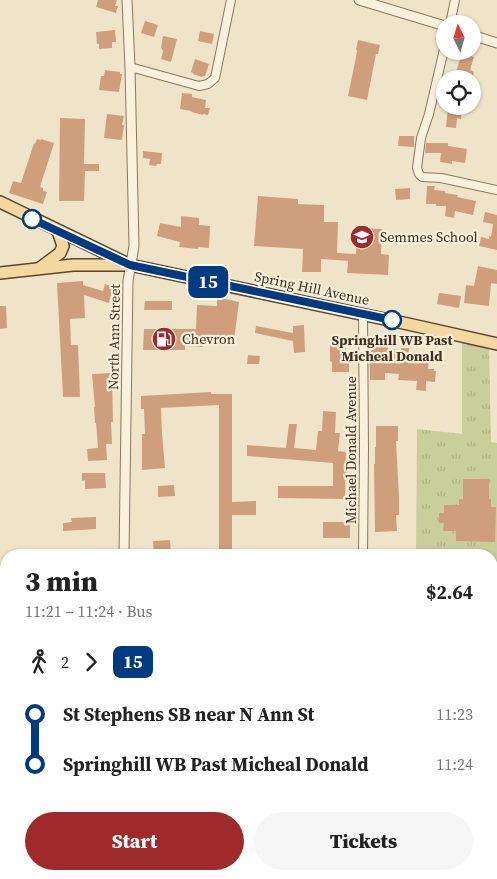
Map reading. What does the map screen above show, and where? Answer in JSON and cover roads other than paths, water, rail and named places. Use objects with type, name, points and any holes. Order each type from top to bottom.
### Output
[{"type":"main road","points":[[0,202],[130,265]]},
{"type":"main road","points":[[40,268],[60,253],[62,246],[58,231]]},
{"type":"main road","name":"Spring Hill Avenue","points":[[0,272],[73,265],[130,265],[497,344]]},
{"type":"street","name":"North Ann Street","points":[[124,549],[128,281],[134,246],[130,67],[126,0]]},
{"type":"street","points":[[130,67],[199,86],[208,84],[215,78],[232,0]]},
{"type":"street","points":[[359,0],[436,23]]},
{"type":"street","points":[[452,15],[455,0]]},
{"type":"street","points":[[481,38],[497,42]]},
{"type":"street","points":[[442,60],[429,114],[420,138],[419,174],[422,177],[442,178],[497,190]]},
{"type":"street","points":[[0,207],[18,212]]},
{"type":"street","name":"Michael Donald Avenue","points":[[363,314],[363,549]]},
{"type":"place","name":"Semmes School","points":[[362,237]]},
{"type":"place","name":"Springhill WB Past Micheal Donald","points":[[392,320]]},
{"type":"place","name":"Chevron","points":[[164,339]]}]
